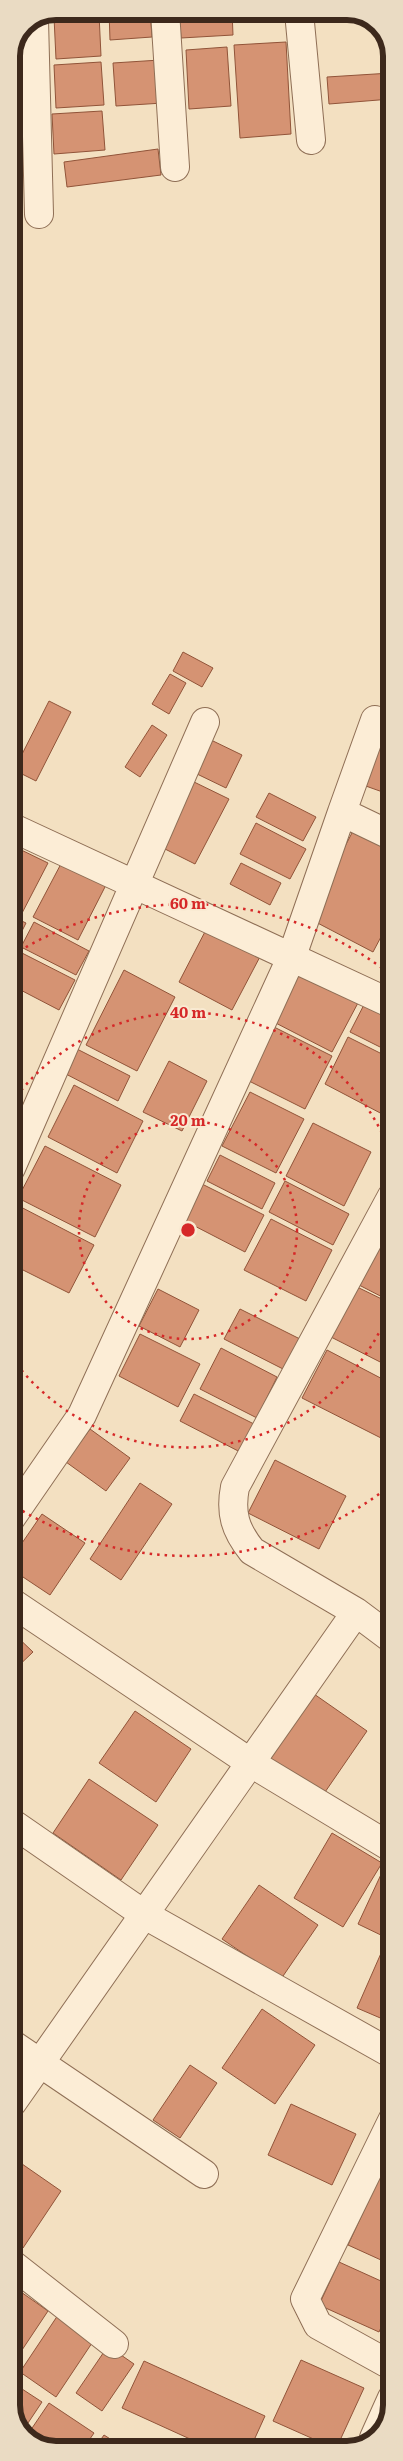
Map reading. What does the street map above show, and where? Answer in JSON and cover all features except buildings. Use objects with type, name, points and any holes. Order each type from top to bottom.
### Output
[{"type":"street","points":[[166,20],[175,167]]},
{"type":"street","points":[[299,20],[311,140]]},
{"type":"street","points":[[34,28],[39,214]]},
{"type":"street","points":[[20,1506],[82,1415],[292,956],[375,720]]},
{"type":"street","points":[[20,1147],[205,722]]},
{"type":"street","points":[[342,812],[383,832]]},
{"type":"street","points":[[20,830],[383,1000]]},
{"type":"street","points":[[383,1213],[236,1487],[232,1504],[237,1529],[252,1551],[356,1612],[383,1632]]},
{"type":"street","points":[[20,1607],[252,1763],[383,1843]]},
{"type":"street","points":[[20,2091],[252,1763],[356,1612]]},
{"type":"street","points":[[20,1829],[145,1915],[383,2049]]},
{"type":"street","points":[[20,2050],[204,2174]]},
{"type":"street","points":[[383,2139],[305,2299],[318,2325],[383,2361]]},
{"type":"street","points":[[20,2270],[114,2344]]}]
